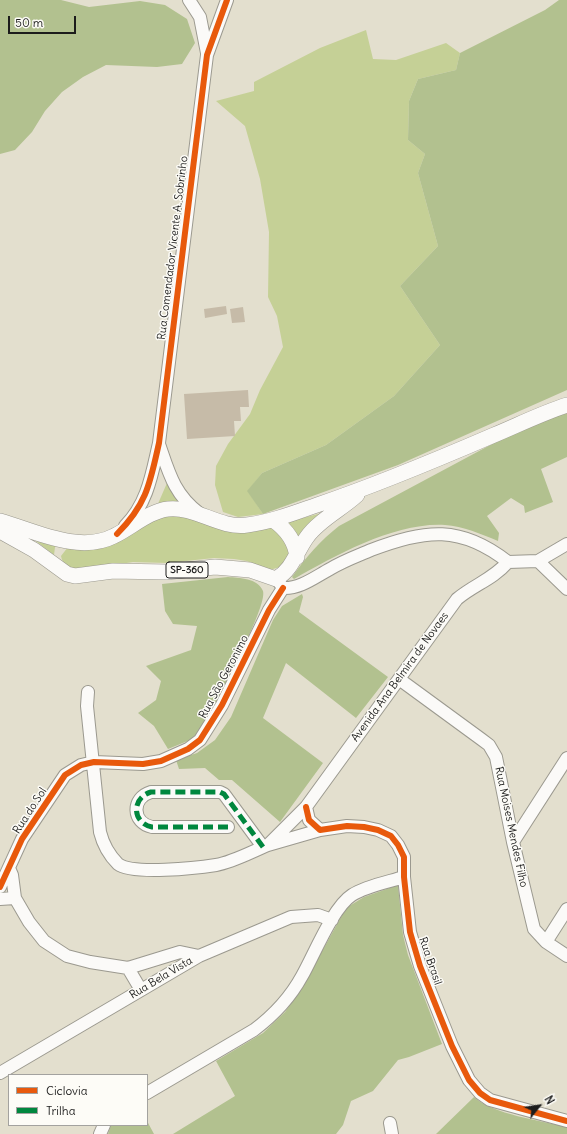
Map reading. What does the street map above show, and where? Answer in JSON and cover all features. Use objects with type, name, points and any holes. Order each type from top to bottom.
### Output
[{"type":"main road","points":[[0,521],[69,540],[93,542],[103,541],[155,513],[166,509],[177,508],[235,526],[273,520],[364,490],[566,405]]},
{"type":"main road","points":[[279,584],[284,574],[297,557],[307,537],[364,490]]},
{"type":"main road","points":[[273,520],[284,528],[291,537],[296,548],[297,557]]},
{"type":"main road","points":[[0,531],[34,550],[66,574]]},
{"type":"main road","points":[[66,574],[59,565],[57,558],[59,550],[69,540]]},
{"type":"main road","name":"SP-360","points":[[66,574],[75,576],[113,571],[166,572],[215,567],[250,570],[279,584]]},
{"type":"street","points":[[189,0],[200,17],[207,55]]},
{"type":"street","points":[[207,55],[227,0]]},
{"type":"street","name":"Rua Comendador Vicente A. Sobrinho","points":[[117,534],[132,520],[146,495],[159,443],[207,55]]},
{"type":"street","points":[[159,443],[179,494],[186,503],[204,516]]},
{"type":"street","points":[[279,584],[298,586],[331,568],[385,545],[420,535],[436,533],[454,535],[492,549],[508,562],[538,561],[567,544]]},
{"type":"street","points":[[538,561],[567,589]]},
{"type":"street","name":"Avenida Ana Belmira de Novaes","points":[[265,846],[306,807],[457,599],[467,591],[491,578],[508,562]]},
{"type":"street","name":"Rua São Geronimo","points":[[94,762],[142,764],[161,761],[188,749],[200,740],[222,705],[269,610],[279,584]]},
{"type":"street","name":"Rua Moises Mendes Filho","points":[[399,679],[489,745],[496,757],[513,842],[534,930],[546,942],[567,956]]},
{"type":"street","name":"Rua Brasil","points":[[88,692],[87,706],[94,762],[100,832],[104,844],[119,864],[127,868],[141,871],[216,865],[265,846],[320,830],[347,826],[378,830],[391,836],[404,857],[404,877],[413,947],[452,1046],[469,1080],[480,1093],[490,1100],[567,1121]]},
{"type":"street","points":[[513,842],[567,758]]},
{"type":"street","name":"Rua do Sol","points":[[0,887],[22,839],[65,775],[81,765],[94,762]]},
{"type":"street","points":[[228,827],[152,828],[142,823],[138,819],[136,808],[140,797],[151,792],[220,792],[224,794],[265,846]]},
{"type":"street","points":[[306,807],[310,820],[320,830]]},
{"type":"street","points":[[9,868],[12,875],[15,898],[29,922],[44,941],[67,956],[90,962],[128,968],[180,952],[199,956]]},
{"type":"street","points":[[148,1092],[254,1030],[278,1010],[301,977],[332,920],[353,895],[404,877]]},
{"type":"street","points":[[0,899],[15,898]]},
{"type":"street","points":[[546,942],[567,908]]},
{"type":"street","name":"Rua Bela Vista","points":[[0,1073],[199,956],[291,917],[318,915],[332,920]]},
{"type":"street","points":[[128,968],[141,990]]},
{"type":"green space","points":[[0,0],[61,0],[89,7],[140,1],[165,5],[187,19],[195,43],[182,64],[157,67],[106,65],[83,77],[62,92],[45,111],[32,132],[15,150],[0,154]]},
{"type":"green space","points":[[559,0],[567,0],[567,390],[398,465],[263,514],[247,491],[262,473],[326,445],[394,396],[440,345],[400,286],[438,246],[418,173],[425,154],[408,140],[409,101],[418,79],[456,70],[460,53],[545,10]]},
{"type":"green space","points":[[366,30],[373,59],[396,60],[446,43],[460,53],[456,70],[418,79],[409,101],[408,140],[425,154],[418,173],[438,246],[400,286],[440,345],[394,396],[326,445],[262,473],[248,491],[263,514],[238,517],[223,512],[215,485],[216,466],[228,444],[250,414],[260,390],[283,347],[277,316],[268,297],[269,232],[260,179],[245,126],[216,101],[254,91],[254,82],[320,48]]},
{"type":"green space","points":[[567,405],[567,457],[541,469],[553,502],[525,513],[524,506],[511,498],[487,516],[499,533],[498,541],[458,527],[426,525],[387,534],[328,560],[294,579],[292,577],[314,549],[339,526]]},
{"type":"green space","points":[[167,483],[180,504],[157,506]]},
{"type":"green space","points":[[322,513],[299,546],[283,523]]},
{"type":"green space","points":[[171,514],[274,528],[282,532],[290,554],[280,567],[266,570],[247,561],[214,558],[167,563],[133,562],[75,571],[68,567],[63,561],[61,556],[68,547]]},
{"type":"green space","points":[[28,535],[58,544],[55,547],[54,555]]},
{"type":"green space","points":[[228,577],[253,581],[261,587],[263,591],[262,601],[257,617],[238,659],[202,730],[195,738],[168,749],[154,726],[138,713],[156,700],[161,681],[146,666],[191,650],[197,626],[173,624],[165,611],[162,584]]},
{"type":"green space","points":[[302,594],[303,597],[299,612],[388,677],[356,718],[286,663],[263,718],[323,763],[280,822],[232,780],[219,780],[205,768],[179,769],[176,760],[197,753],[215,740],[231,717],[273,620],[282,606]]},
{"type":"green space","points":[[398,885],[403,935],[408,955],[442,1044],[398,1060],[373,1091],[351,1101],[343,1125],[336,1134],[173,1134],[235,1096],[216,1061],[263,1033],[285,1012],[301,989],[346,908],[364,897]]},
{"type":"green space","points":[[474,1097],[482,1103],[505,1112],[567,1127],[567,1134],[436,1134]]},
{"type":"green space","points":[[148,1123],[154,1134],[108,1134],[111,1126],[148,1126]]},
{"type":"building","points":[[226,306],[227,314],[205,318],[204,309]]},
{"type":"building","points":[[243,307],[245,322],[232,323],[230,309]]},
{"type":"building","points":[[248,390],[249,407],[240,407],[241,421],[234,421],[235,436],[187,439],[184,394]]},
{"type":"marked path","points":[[228,827],[152,827],[145,825],[141,821],[136,810],[137,805],[144,795],[151,792],[220,792],[224,794],[263,847]]},
{"type":"cycle path","points":[[117,534],[135,513],[141,503],[150,481],[159,443],[207,55],[227,0]]},
{"type":"cycle path","points":[[0,887],[22,839],[65,775],[81,765],[94,762],[143,764],[161,761],[188,749],[200,740],[222,705],[269,610],[283,588]]},
{"type":"cycle path","points":[[306,807],[309,820],[320,830],[347,826],[364,827],[378,830],[391,836],[398,845],[404,857],[404,877],[410,932],[420,966],[452,1046],[469,1080],[480,1093],[490,1100],[567,1121]]}]
